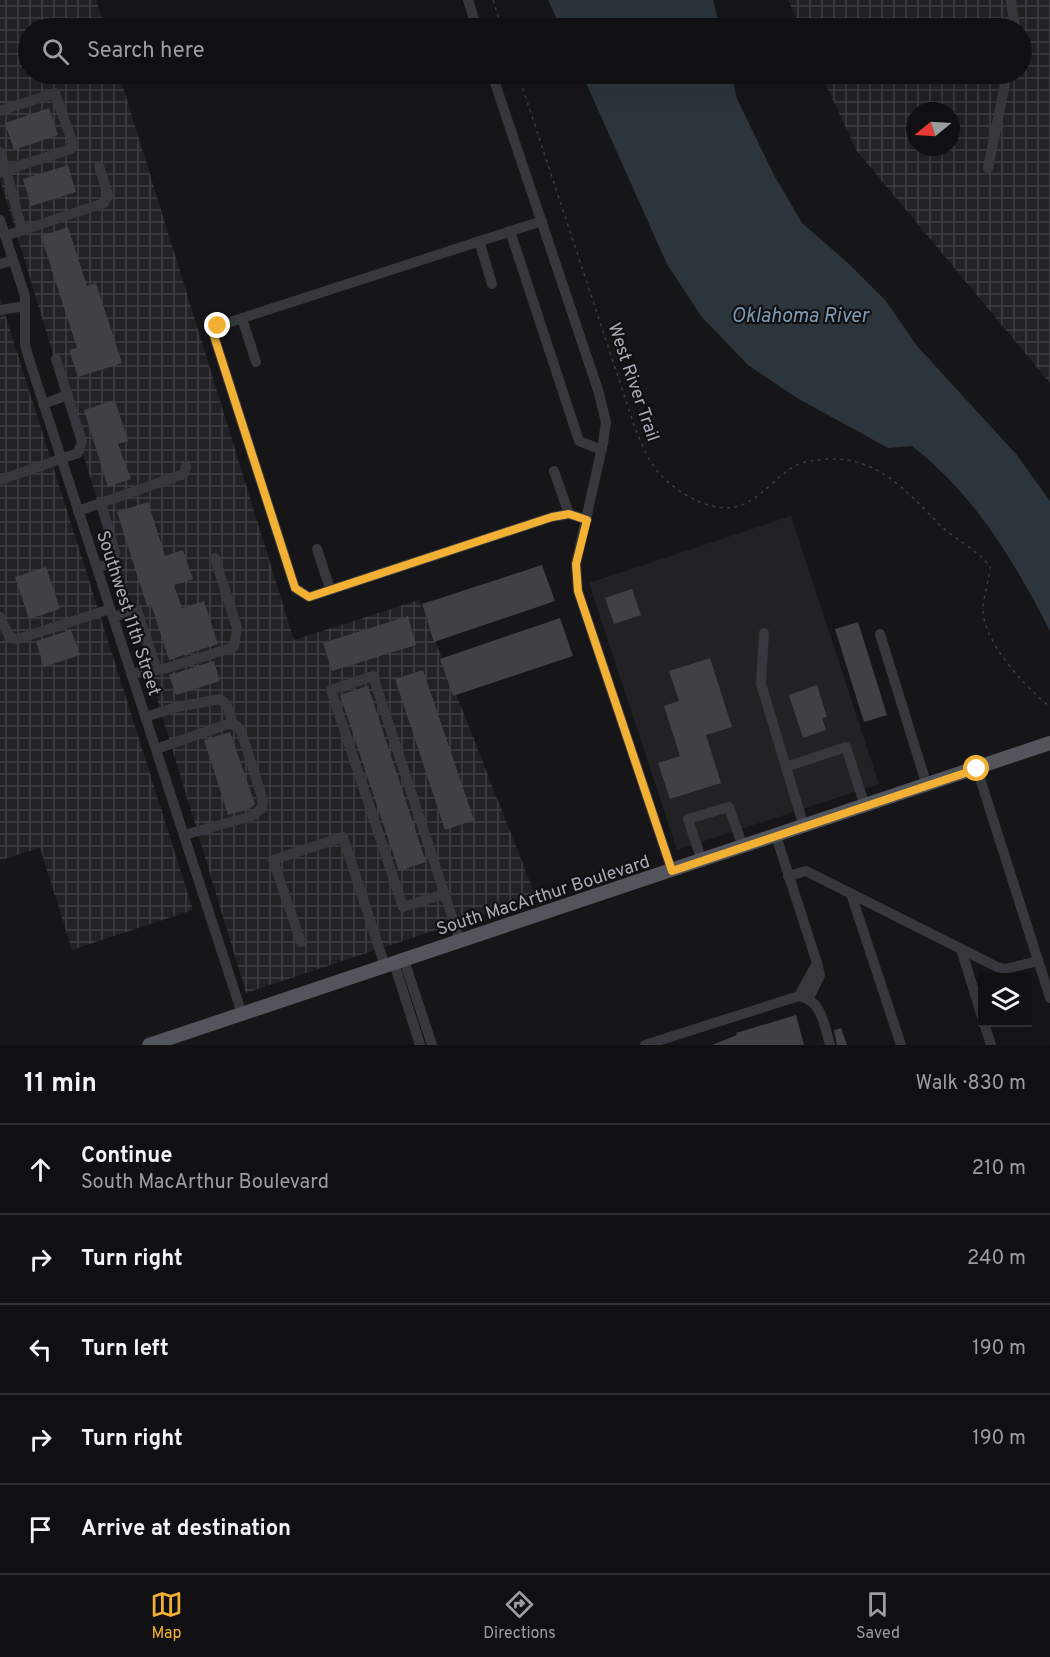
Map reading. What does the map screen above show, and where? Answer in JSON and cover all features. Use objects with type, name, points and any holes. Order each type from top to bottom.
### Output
[{"type":"main road","name":"South MacArthur Boulevard","points":[[149,1045],[1050,743]]},
{"type":"street","points":[[468,0],[474,18]]},
{"type":"street","points":[[1011,0],[1014,18]]},
{"type":"street","points":[[495,84],[598,390],[606,422],[602,450],[576,564],[578,591],[672,871]]},
{"type":"street","points":[[987,168],[1005,84]]},
{"type":"street","points":[[0,111],[55,93],[73,144],[71,149],[3,171]]},
{"type":"street","points":[[0,152],[3,171],[22,230]]},
{"type":"street","points":[[5,236],[104,202],[108,195],[99,166]]},
{"type":"street","name":"Southwest 11th Street","points":[[0,220],[26,306],[25,345],[242,1014]]},
{"type":"street","points":[[542,221],[218,326],[214,336],[295,588],[309,597],[569,514],[587,520]]},
{"type":"street","points":[[510,231],[579,441],[602,450]]},
{"type":"street","points":[[479,241],[492,284]]},
{"type":"street","points":[[0,264],[13,260]]},
{"type":"street","points":[[0,310],[26,306]]},
{"type":"street","points":[[242,318],[256,362]]},
{"type":"street","points":[[0,480],[78,453],[82,442],[56,359]]},
{"type":"street","points":[[43,404],[68,395]]},
{"type":"street","points":[[78,511],[184,474],[186,467]]},
{"type":"street","points":[[554,471],[569,514]]},
{"type":"street","points":[[97,568],[113,562],[115,552],[101,503]]},
{"type":"street","points":[[317,549],[330,590]]},
{"type":"street","points":[[131,674],[157,670],[234,647],[237,628],[215,558]]},
{"type":"street","points":[[0,617],[10,638],[18,639],[111,613],[137,610],[157,670]]},
{"type":"street","points":[[764,633],[761,684],[804,827]]},
{"type":"street","points":[[880,634],[927,786]]},
{"type":"street","points":[[444,894],[403,907],[331,690],[374,676],[460,941]]},
{"type":"street","points":[[145,717],[177,707],[220,699],[227,705],[233,724],[241,731],[263,800],[261,808],[252,816],[184,835]]},
{"type":"street","points":[[156,749],[233,724]]},
{"type":"street","points":[[786,767],[846,747],[866,806]]},
{"type":"street","points":[[977,769],[1050,998]]},
{"type":"street","points":[[702,861],[688,819],[729,807],[743,847]]},
{"type":"street","points":[[776,836],[817,963],[804,997]]},
{"type":"street","points":[[301,942],[273,860],[343,837],[394,963],[432,1045]]},
{"type":"street","points":[[788,876],[806,871],[1005,969],[1038,962]]},
{"type":"street","points":[[851,894],[901,1045]]},
{"type":"street","points":[[961,949],[978,1004]]},
{"type":"street","points":[[394,963],[420,1045]]},
{"type":"street","points":[[645,1045],[804,997],[817,1005],[830,1045]]},
{"type":"street","points":[[985,1027],[992,1045]]},
{"type":"path","points":[[493,0],[499,18]]},
{"type":"path","name":"West River Trail","points":[[521,84],[635,428],[648,457],[660,474],[685,494],[711,506],[729,507],[745,504],[791,469],[808,461],[840,459],[876,469],[901,485],[944,529],[983,557],[990,567],[983,609],[996,645],[1006,662],[1050,707]]},
{"type":"shaded area","points":[[0,0],[96,0],[102,18],[18,18],[18,84],[122,84],[294,640],[419,600],[536,897],[246,993],[0,179]]},
{"type":"shaded area","points":[[788,0],[1050,0],[1050,383],[856,150],[826,84],[1032,84],[1032,18],[796,18]]},
{"type":"shaded area","points":[[0,298],[193,910],[72,950],[40,848],[0,860]]},
{"type":"shaded area","points":[[791,516],[879,784],[677,850],[589,583]]},
{"type":"water","points":[[548,0],[713,0],[718,18],[556,18]]},
{"type":"water","name":"Oklahoma River","points":[[586,84],[733,84],[737,99],[774,175],[802,223],[849,264],[886,301],[917,346],[1016,454],[1050,501],[1050,631],[1022,579],[991,531],[974,508],[935,465],[912,446],[888,448],[797,398],[748,365],[701,316],[667,264]]},
{"type":"building","points":[[49,108],[58,135],[14,150],[5,123]]},
{"type":"building","points":[[68,165],[76,192],[31,206],[23,179]]},
{"type":"building","points":[[68,227],[87,286],[96,283],[122,363],[78,377],[69,350],[77,348],[41,236]]},
{"type":"building","points":[[115,400],[128,441],[118,444],[131,479],[108,487],[84,410]]},
{"type":"building","points":[[148,502],[165,556],[183,550],[193,579],[174,585],[182,608],[204,601],[218,644],[169,660],[151,604],[147,606],[117,512]]},
{"type":"building","points":[[542,565],[555,601],[434,642],[422,604]]},
{"type":"building","points":[[46,567],[60,609],[29,619],[15,577]]},
{"type":"building","points":[[632,589],[641,615],[614,624],[605,598]]},
{"type":"building","points":[[408,616],[416,645],[332,671],[323,643]]},
{"type":"building","points":[[560,618],[573,656],[453,696],[440,659]]},
{"type":"building","points":[[858,622],[887,715],[864,722],[835,629]]},
{"type":"building","points":[[71,630],[80,655],[44,667],[36,641]]},
{"type":"building","points":[[710,658],[732,727],[706,735],[721,783],[670,799],[658,763],[680,756],[664,706],[679,701],[669,671]]},
{"type":"building","points":[[214,661],[220,681],[176,695],[169,675]]},
{"type":"building","points":[[423,670],[474,820],[445,830],[395,679]]},
{"type":"building","points":[[817,685],[827,717],[822,718],[826,730],[803,738],[789,695]]},
{"type":"building","points":[[368,686],[426,862],[399,871],[340,695]]},
{"type":"building","points":[[230,732],[255,804],[249,809],[228,815],[204,740]]},
{"type":"building","points":[[796,1015],[804,1045],[712,1045],[737,1035],[736,1033]]},
{"type":"building","points":[[841,1028],[847,1045],[837,1045],[834,1030]]},
{"type":"route","points":[[218,326],[214,336],[295,588],[309,597],[552,517],[569,514],[587,520],[576,564],[578,591],[672,871],[977,769]]}]
